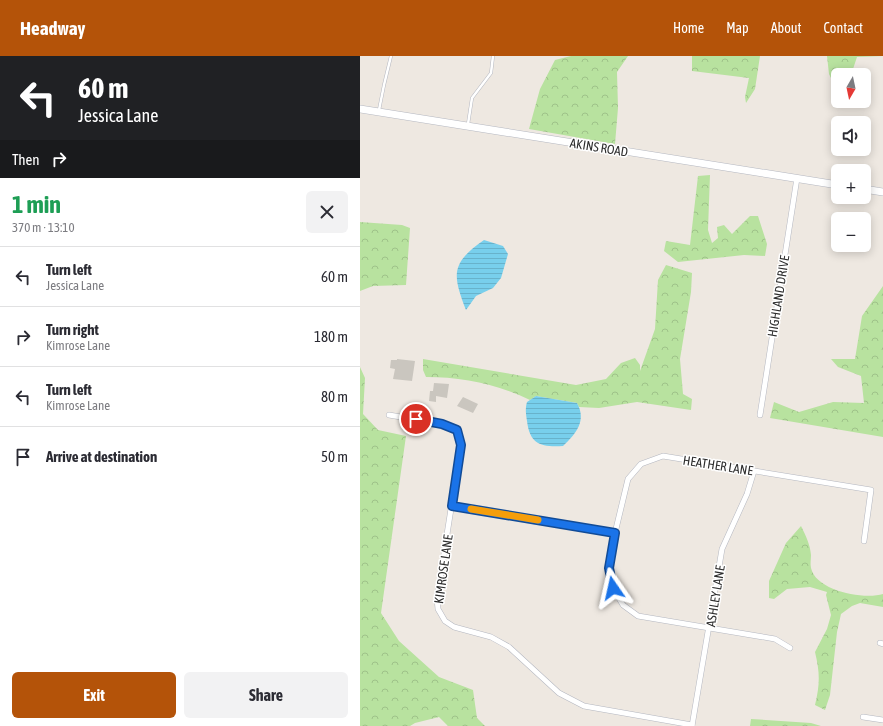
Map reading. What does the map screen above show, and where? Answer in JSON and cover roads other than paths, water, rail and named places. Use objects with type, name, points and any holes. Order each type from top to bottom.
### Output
[{"type":"street","name":"AKINS ROAD","points":[[360,109],[831,184]]},
{"type":"street","name":"HIGHLAND DRIVE","points":[[760,415],[797,178]]},
{"type":"street","points":[[871,190],[883,192]]},
{"type":"street","name":"KIMROSE LANE","points":[[389,415],[442,424],[457,430],[461,445],[437,598],[438,609],[445,621],[454,627],[490,637],[509,647],[559,693],[584,706],[692,725]]},
{"type":"street","name":"HEATHER LANE","points":[[790,648],[775,639],[638,616],[623,605],[613,588],[609,568],[615,533],[628,479],[641,464],[663,456],[871,490],[864,541]]},
{"type":"street","name":"ASHLEY LANE","points":[[692,725],[710,627],[722,549],[747,494],[754,471]]},
{"type":"street","points":[[452,506],[615,533]]},
{"type":"street","points":[[863,717],[883,720]]},
{"type":"lane","points":[[379,112],[391,56]]},
{"type":"lane","points":[[468,126],[472,98],[491,72],[493,56]]},
{"type":"water","points":[[484,240],[503,246],[508,254],[501,278],[493,288],[476,296],[466,310],[458,287],[457,270],[465,256]]},
{"type":"water","points":[[536,396],[577,403],[581,416],[579,427],[563,446],[543,445],[534,440],[531,435],[527,421],[526,407],[527,402]]}]
